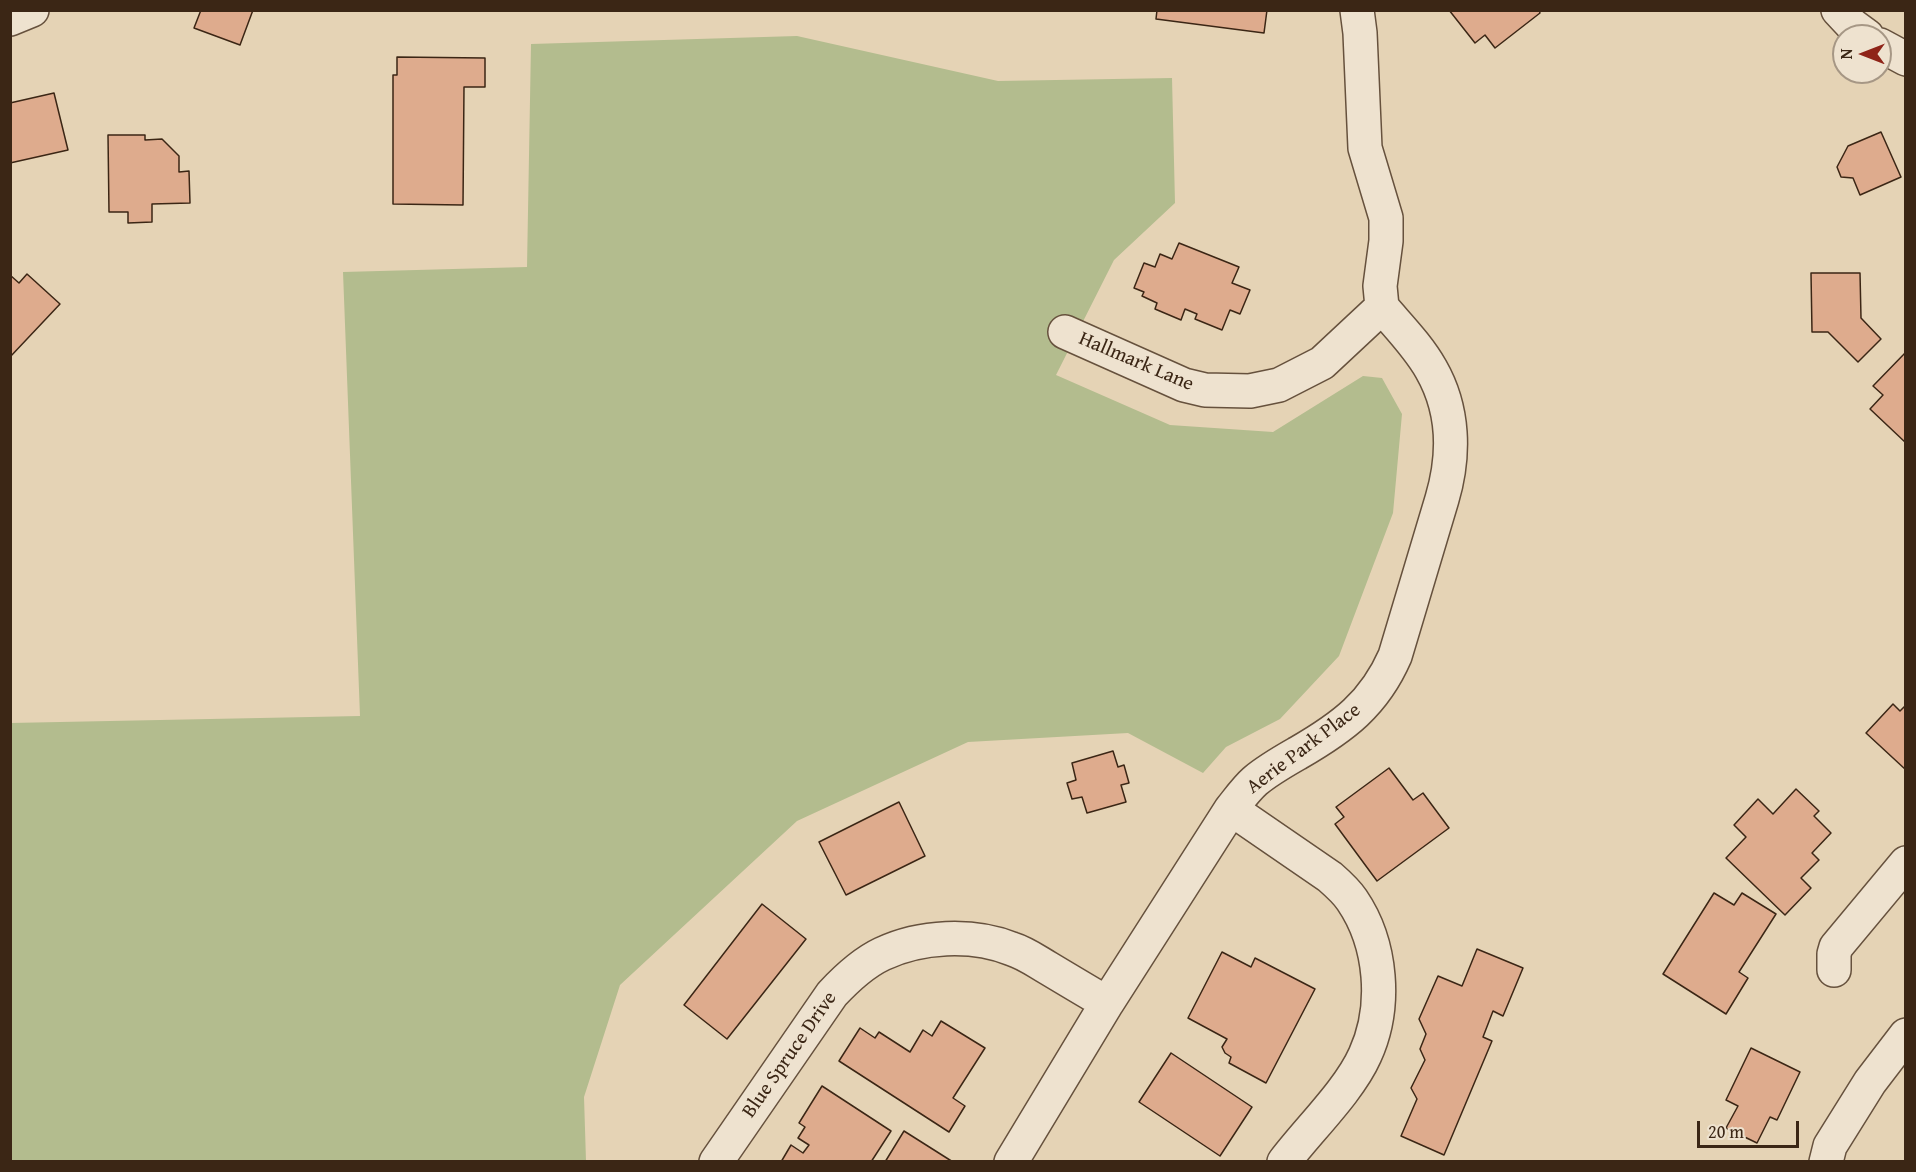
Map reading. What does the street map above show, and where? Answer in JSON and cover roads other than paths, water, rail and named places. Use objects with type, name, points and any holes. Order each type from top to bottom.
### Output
[{"type":"street","points":[[10,19],[32,10]]},
{"type":"street","points":[[1357,10],[1365,148],[1386,218],[1386,241],[1380,286],[1382,307]]},
{"type":"street","points":[[1838,10],[1851,24]]},
{"type":"street","name":"Hallmark Lane","points":[[1065,332],[1184,385],[1205,390],[1250,392],[1278,384],[1322,363],[1382,307]]},
{"type":"street","name":"Aerie Park Place","points":[[1011,1161],[1107,1003],[1231,809],[1255,781],[1272,768],[1339,728],[1355,715],[1371,698],[1389,669],[1448,479],[1451,456],[1447,411],[1431,369],[1417,348],[1382,307]]},
{"type":"street","points":[[1231,809],[1342,888],[1352,899],[1363,920],[1376,963],[1377,1009],[1365,1056],[1338,1096],[1284,1161]]},
{"type":"street","points":[[1834,970],[1836,947],[1905,863]]},
{"type":"street","name":"Blue Spruce Drive","points":[[716,1161],[832,994],[844,981],[881,954],[925,941],[973,940],[992,943],[1026,955],[1107,1003]]},
{"type":"street","points":[[1826,1161],[1830,1146],[1869,1082],[1905,1035]]}]
